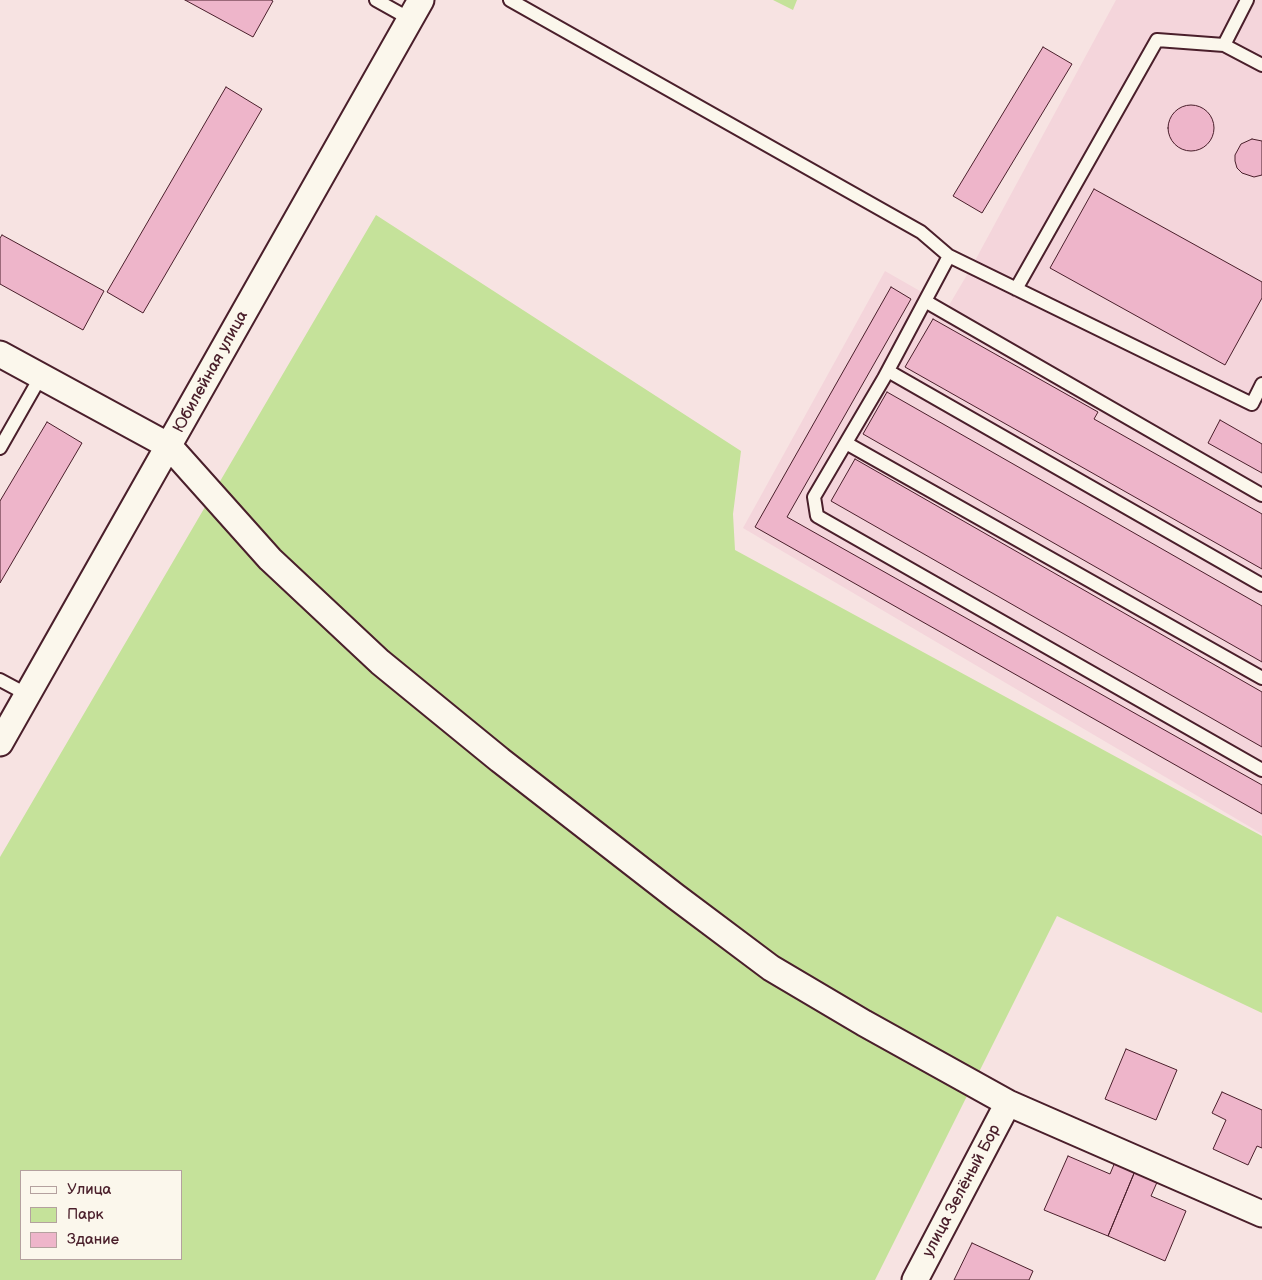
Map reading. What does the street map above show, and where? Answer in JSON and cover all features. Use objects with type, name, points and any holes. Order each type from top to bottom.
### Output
[{"type":"street","name":"Юбилейная улица","points":[[0,744],[415,9]]},
{"type":"street","points":[[0,354],[169,446],[270,559],[380,662],[500,760],[771,968],[864,1023],[1008,1103],[1262,1214]]},
{"type":"street","name":"улица Зелёный Бор","points":[[915,1280],[1008,1103]]},
{"type":"lane","points":[[376,0],[415,9]]},
{"type":"lane","points":[[510,0],[922,232],[949,256],[1252,404],[1262,384]]},
{"type":"lane","points":[[1224,45],[1247,0]]},
{"type":"lane","points":[[1016,288],[1156,40],[1224,45],[1262,65]]},
{"type":"lane","points":[[949,256],[888,371],[814,497],[818,516],[1262,770]]},
{"type":"lane","points":[[925,301],[1262,495]]},
{"type":"lane","points":[[888,371],[1262,585]]},
{"type":"lane","points":[[0,448],[41,376]]},
{"type":"lane","points":[[846,443],[1262,678]]},
{"type":"lane","points":[[0,680],[28,695]]},
{"type":"shaded area","points":[[1116,0],[1262,0],[1262,834],[743,528],[885,271],[948,307]]},
{"type":"green space","points":[[773,0],[797,0],[793,10]]},
{"type":"green space","points":[[376,215],[741,451],[733,514],[735,550],[1262,836],[1262,1013],[1057,916],[875,1280],[0,1280],[0,857]]},
{"type":"building","points":[[185,0],[271,0],[273,1],[253,37]]},
{"type":"building","points":[[1043,47],[1072,64],[982,213],[953,196]]},
{"type":"building","points":[[226,87],[262,109],[143,313],[107,292]]},
{"type":"building","points":[[1191,105],[1204,109],[1210,115],[1214,128],[1210,141],[1204,147],[1191,151],[1178,147],[1172,141],[1168,128],[1172,115],[1178,109]]},
{"type":"building","points":[[1252,139],[1262,141],[1262,175],[1254,177],[1242,173],[1237,168],[1235,161],[1235,155],[1241,144]]},
{"type":"building","points":[[1094,189],[1262,282],[1262,298],[1225,365],[1050,268]]},
{"type":"building","points":[[2,235],[104,291],[83,330],[0,284],[0,238]]},
{"type":"building","points":[[891,287],[911,299],[787,517],[1262,785],[1262,814],[755,527]]},
{"type":"building","points":[[933,319],[1098,412],[1094,419],[1262,514],[1262,569],[905,367]]},
{"type":"building","points":[[887,392],[1262,606],[1262,662],[863,434]]},
{"type":"building","points":[[1220,420],[1262,444],[1262,473],[1208,443]]},
{"type":"building","points":[[47,422],[82,443],[0,583],[0,501]]},
{"type":"building","points":[[855,459],[1262,692],[1262,747],[831,501]]},
{"type":"building","points":[[1126,1049],[1177,1070],[1156,1120],[1105,1099]]},
{"type":"building","points":[[1222,1092],[1262,1110],[1262,1148],[1257,1146],[1248,1165],[1213,1149],[1226,1120],[1212,1113]]},
{"type":"building","points":[[1068,1156],[1110,1174],[1115,1162],[1135,1171],[1108,1236],[1044,1210]]},
{"type":"building","points":[[1135,1171],[1158,1180],[1151,1196],[1186,1211],[1165,1261],[1108,1236]]},
{"type":"building","points":[[972,1243],[1033,1271],[1029,1280],[954,1280]]}]
